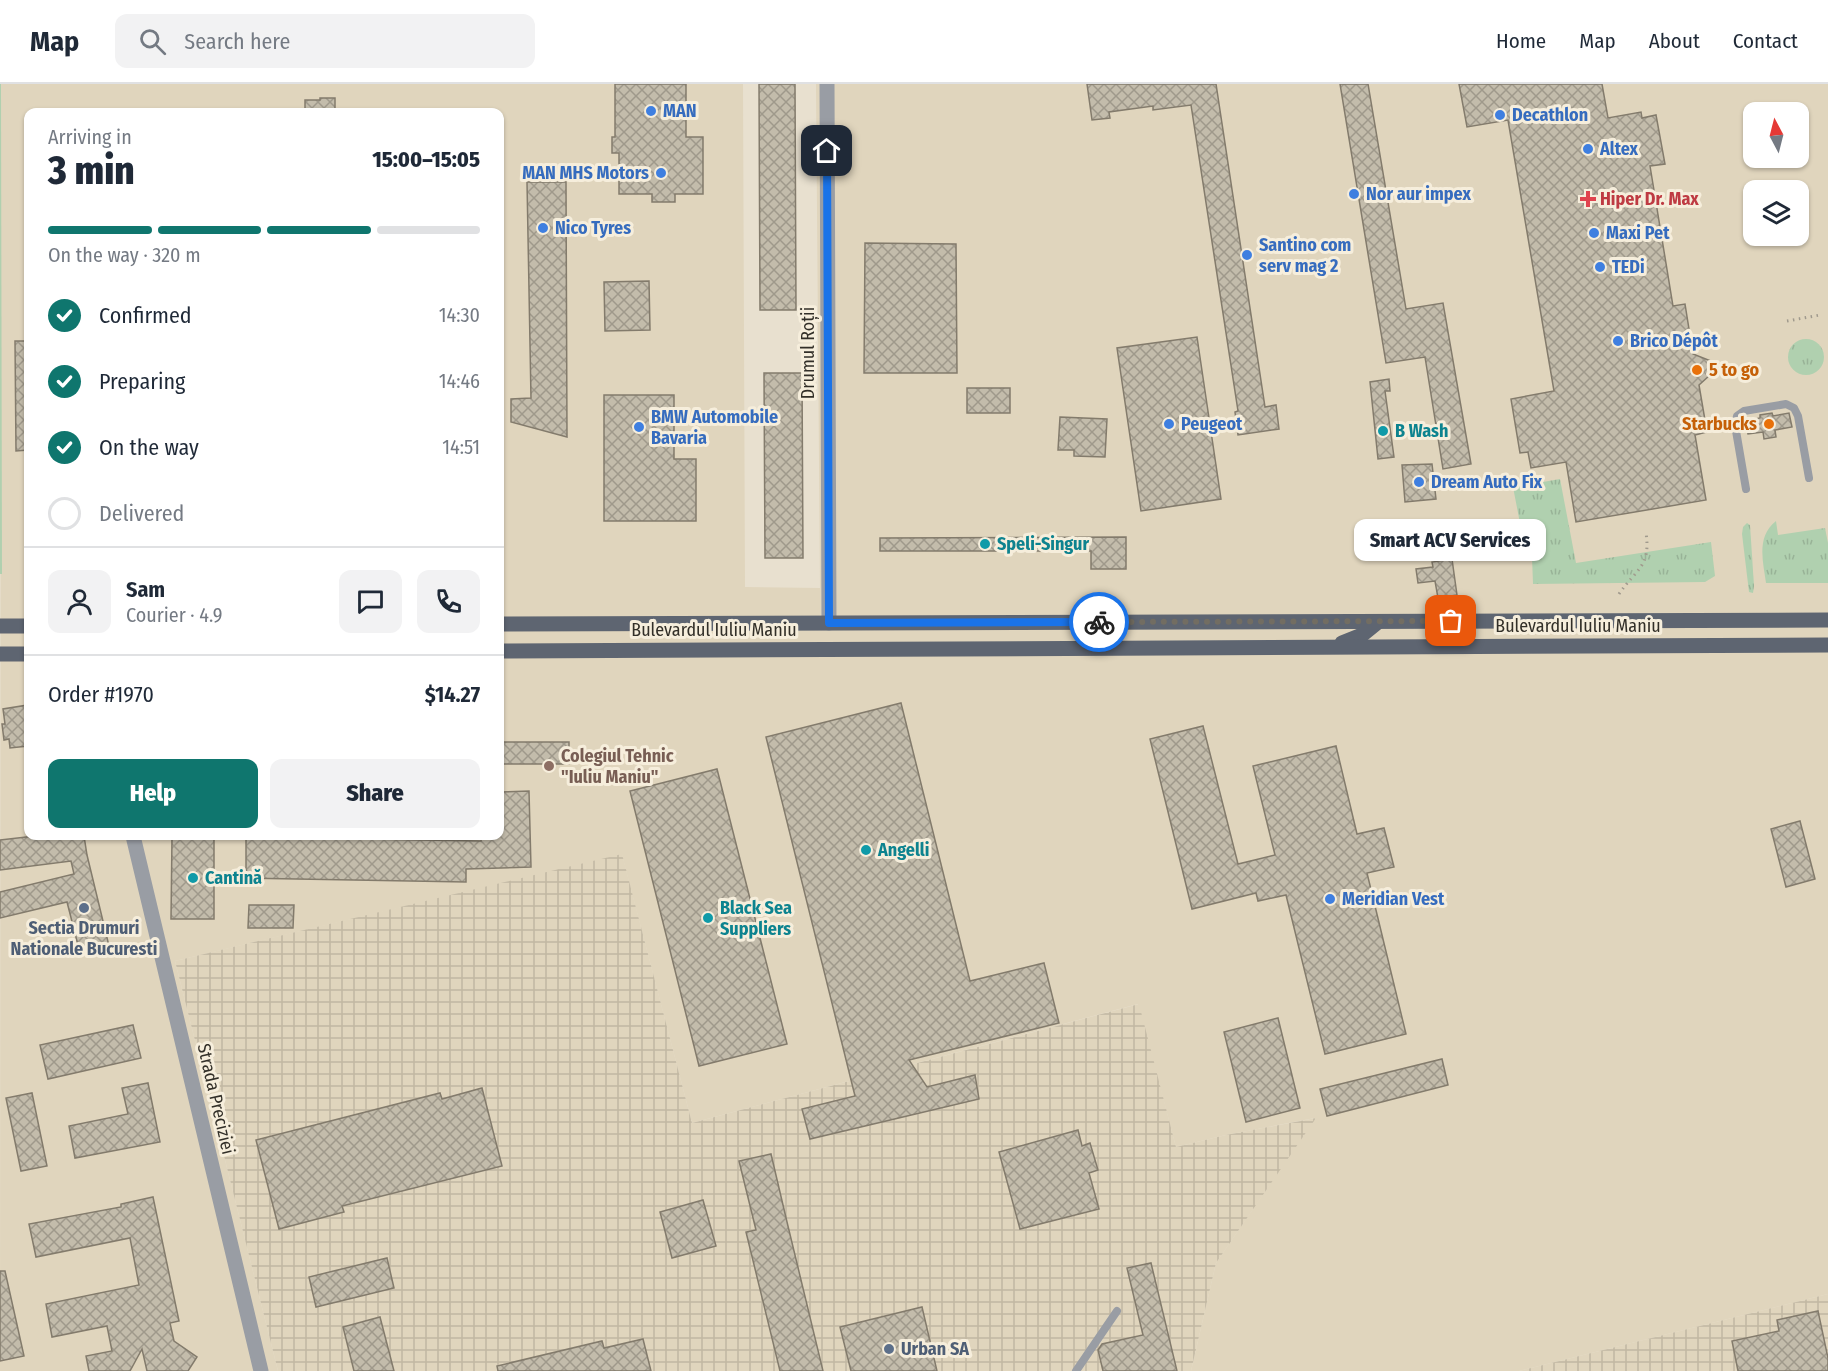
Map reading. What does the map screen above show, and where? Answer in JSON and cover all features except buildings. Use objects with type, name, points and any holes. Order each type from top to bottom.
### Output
[{"type":"main road","points":[[1744,619],[1747,645]]},
{"type":"main road","points":[[1767,619],[1770,645]]},
{"type":"main road","name":"Bulevardul Iuliu Maniu","points":[[504,624],[1828,620]]},
{"type":"main road","points":[[1333,646],[1362,635],[1378,622]]},
{"type":"main road","points":[[0,626],[24,626]]},
{"type":"main road","name":"Bulevardul Iuliu Maniu","points":[[504,651],[1828,645]]},
{"type":"main road","points":[[0,654],[24,654]]},
{"type":"street","name":"Drumul Roții","points":[[827,84],[829,623]]},
{"type":"street","name":"Strada Preciziei","points":[[134,840],[261,1371]]},
{"type":"lane","points":[[1746,489],[1735,424],[1740,413],[1754,409],[1786,404],[1796,411],[1809,478]]},
{"type":"lane","points":[[1076,1371],[1117,1311]]},
{"type":"path","points":[[1787,321],[1820,315]]},
{"type":"path","points":[[1618,594],[1644,563],[1648,554],[1646,533]]},
{"type":"shaded area","points":[[1,84],[743,84],[745,587],[820,588],[816,84],[1828,84],[1828,1294],[1519,1371],[1191,1371],[1216,1263],[1315,1118],[1176,1147],[1138,1004],[692,1123],[622,855],[175,961],[278,1371],[0,1371]]},
{"type":"shaded area","points":[[622,854],[692,1123],[1139,1004],[1176,1147],[1316,1118],[1216,1263],[1191,1371],[278,1371],[175,961]]},
{"type":"shaded area","points":[[1828,1294],[1828,1371],[1519,1371]]},
{"type":"green space","points":[[1,84],[2,574],[0,574]]},
{"type":"green space","points":[[1806,339],[1819,344],[1824,357],[1819,370],[1806,375],[1793,370],[1788,357],[1793,344]]},
{"type":"green space","points":[[1560,479],[1576,563],[1711,542],[1715,576],[1705,582],[1533,584],[1532,557],[1525,549],[1513,487]]},
{"type":"green space","points":[[1776,521],[1778,535],[1825,528],[1828,543],[1828,583],[1766,583],[1763,542],[1770,527]]},
{"type":"green space","points":[[1747,523],[1750,525],[1753,593],[1749,592],[1742,534],[1743,527]]},
{"type":"way so far","points":[[1099,622],[1451,621]]},
{"type":"place","name":"MAN","points":[[651,111]]},
{"type":"place","name":"Decathlon","points":[[1500,115]]},
{"type":"place","name":"Altex","points":[[1588,149]]},
{"type":"place","name":"MAN MHS Motors","points":[[661,173]]},
{"type":"place","name":"Nor aur impex","points":[[1354,194]]},
{"type":"place","name":"Hiper Dr. Max","points":[[1588,199]]},
{"type":"place","name":"Nico Tyres","points":[[543,228]]},
{"type":"place","name":"Maxi Pet","points":[[1594,233]]},
{"type":"place","name":"Santino com serv mag 2","points":[[1247,255]]},
{"type":"place","name":"TEDi","points":[[1600,267]]},
{"type":"place","name":"Brico Dépôt","points":[[1618,341]]},
{"type":"place","name":"5 to go","points":[[1697,370]]},
{"type":"place","name":"Peugeot","points":[[1169,424]]},
{"type":"place","name":"Starbucks","points":[[1769,424]]},
{"type":"place","name":"BMW Automobile Bavaria","points":[[639,427]]},
{"type":"place","name":"B Wash","points":[[1383,431]]},
{"type":"place","name":"Dream Auto Fix","points":[[1419,482]]},
{"type":"place","name":"Speli-Singur","points":[[985,544]]},
{"type":"place","name":"Smart ACV Services","points":[[1451,621]]},
{"type":"place","name":"Colegiul Tehnic \"Iuliu Maniu\"","points":[[549,766]]},
{"type":"place","name":"Angelli","points":[[866,850]]},
{"type":"place","name":"Cantină","points":[[193,878]]},
{"type":"place","name":"Meridian Vest","points":[[1330,899]]},
{"type":"place","name":"Sectia Drumuri Nationale Bucuresti","points":[[84,908]]},
{"type":"place","name":"Black Sea Suppliers","points":[[708,918]]},
{"type":"place","name":"Urban SA","points":[[889,1349]]},
{"type":"route","points":[[827,151],[829,623],[1099,622]]}]
